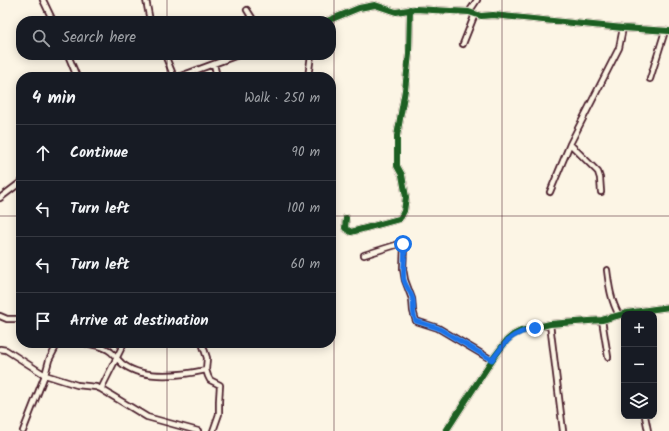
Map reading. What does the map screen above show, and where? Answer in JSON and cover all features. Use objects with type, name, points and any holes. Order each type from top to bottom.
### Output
[{"type":"street","points":[[43,0],[51,16]]},
{"type":"street","points":[[146,0],[149,16]]},
{"type":"street","points":[[469,12],[477,0]]},
{"type":"street","points":[[336,17],[359,8],[375,5],[396,12],[410,9],[469,12],[481,16],[493,15],[667,31],[650,79]]},
{"type":"street","points":[[346,218],[345,228],[351,232],[398,219],[404,211],[406,193],[402,175],[397,166],[397,136],[405,90],[409,54],[410,9]]},
{"type":"street","points":[[247,10],[251,16]]},
{"type":"street","points":[[463,44],[475,14]]},
{"type":"street","points":[[550,192],[570,144],[619,48],[623,28]]},
{"type":"street","points":[[70,60],[75,72]]},
{"type":"street","points":[[167,60],[172,72]]},
{"type":"street","points":[[192,72],[225,60]]},
{"type":"street","points":[[309,72],[310,60]]},
{"type":"street","points":[[214,64],[216,72]]},
{"type":"street","points":[[570,144],[598,172],[601,192]]},
{"type":"street","points":[[0,198],[16,186]]},
{"type":"street","points":[[364,254],[399,244],[404,246],[404,280],[412,299],[416,321],[438,328],[492,360]]},
{"type":"street","points":[[446,431],[492,360],[507,340],[513,335],[521,331],[550,324],[602,320],[619,315],[611,297],[607,270]]},
{"type":"street","points":[[645,311],[669,307]]},
{"type":"street","points":[[0,316],[7,319],[16,319]]},
{"type":"street","points":[[602,320],[608,357]]},
{"type":"street","points":[[550,324],[563,431]]},
{"type":"street","points":[[23,431],[45,375],[49,360],[55,348]]},
{"type":"street","points":[[104,348],[108,349],[116,359],[125,366],[146,374],[186,374],[206,370]]},
{"type":"street","points":[[101,389],[122,348]]},
{"type":"street","points":[[204,348],[207,358],[206,370],[210,380],[220,386],[219,414],[213,431]]},
{"type":"street","points":[[0,349],[6,350],[45,375],[77,386],[96,387],[147,417],[198,431]]},
{"type":"street","points":[[646,419],[648,431]]},
{"type":"cycle path","points":[[336,17],[359,8],[375,5],[396,12],[415,9],[469,12],[481,16],[493,15],[669,31]]},
{"type":"cycle path","points":[[346,218],[345,228],[351,232],[399,219],[404,211],[406,197],[402,175],[397,166],[397,136],[405,90],[409,54],[410,9]]},
{"type":"cycle path","points":[[446,431],[492,360],[507,340],[513,335],[521,331],[550,324],[602,320],[627,313],[669,307]]},
{"type":"route","points":[[403,244],[405,249],[403,261],[404,280],[411,293],[414,318],[416,321],[438,328],[492,360],[507,340],[513,335],[521,331],[535,328]]}]
